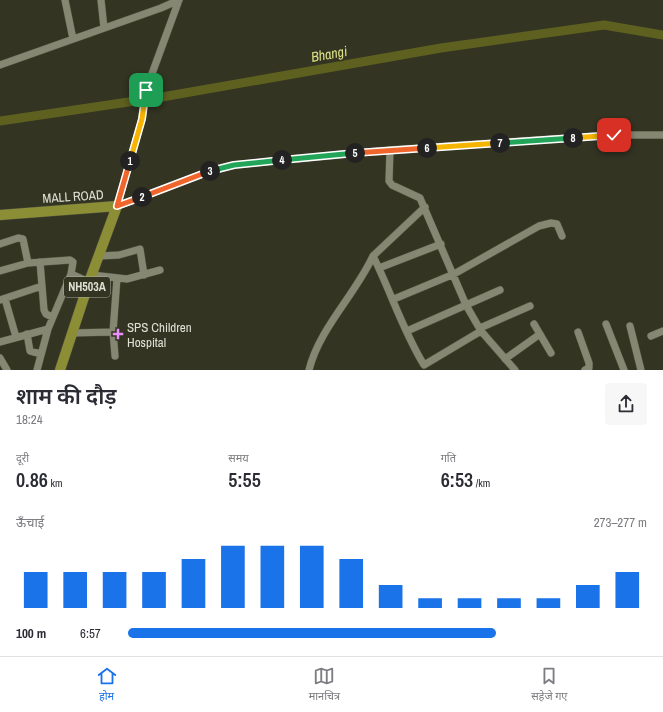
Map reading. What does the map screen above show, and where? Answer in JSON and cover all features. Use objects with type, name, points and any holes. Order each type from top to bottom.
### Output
[{"type":"highway","name":"MALL ROAD","points":[[0,214],[117,206],[90,278],[60,370]]},
{"type":"street","points":[[65,0],[73,39]]},
{"type":"street","points":[[101,0],[104,28]]},
{"type":"street","points":[[0,64],[179,0]]},
{"type":"street","points":[[117,206],[136,144],[144,97],[179,0]]},
{"type":"street","points":[[117,206],[208,172],[234,165],[390,150],[614,135],[663,135]]},
{"type":"street","points":[[390,150],[388,176],[390,183],[417,195],[425,207],[466,305],[481,330],[515,370]]},
{"type":"street","points":[[309,370],[328,329],[360,282],[373,256],[425,207]]},
{"type":"street","points":[[394,299],[454,274],[539,226],[557,224],[562,236]]},
{"type":"street","points":[[0,244],[18,238],[22,239],[28,263]]},
{"type":"street","points":[[379,268],[441,244]]},
{"type":"street","points":[[99,256],[119,255],[140,249],[142,252],[144,276]]},
{"type":"street","points":[[373,256],[425,368],[481,330],[530,306]]},
{"type":"street","points":[[0,271],[28,263],[72,261],[74,264],[52,317],[37,370]]},
{"type":"street","points":[[40,262],[45,313],[52,317]]},
{"type":"street","points":[[71,274],[90,278],[127,279],[144,276],[160,270]]},
{"type":"street","points":[[115,356],[113,332],[117,278]]},
{"type":"street","points":[[16,337],[2,300],[42,286]]},
{"type":"street","points":[[407,331],[500,290]]},
{"type":"street","points":[[534,324],[551,354]]},
{"type":"street","points":[[606,324],[624,370]]},
{"type":"street","points":[[630,326],[640,370]]},
{"type":"street","points":[[0,342],[48,329]]},
{"type":"street","points":[[651,336],[663,331]]},
{"type":"street","points":[[72,333],[113,332]]},
{"type":"street","points":[[578,332],[589,363],[589,368],[585,370]]},
{"type":"street","points":[[27,334],[30,352],[41,354]]},
{"type":"street","points":[[505,359],[540,334]]},
{"type":"street","points":[[0,358],[7,370]]},
{"type":"waterway","name":"Bhangi","points":[[0,121],[162,97],[441,48],[604,25],[663,35]]},
{"type":"place","name":"SPS Children Hospital","points":[[118,334]]},
{"type":"route","points":[[146,90],[142,119],[136,144],[124,179],[117,206],[219,168],[234,165],[390,150],[614,135]]}]
